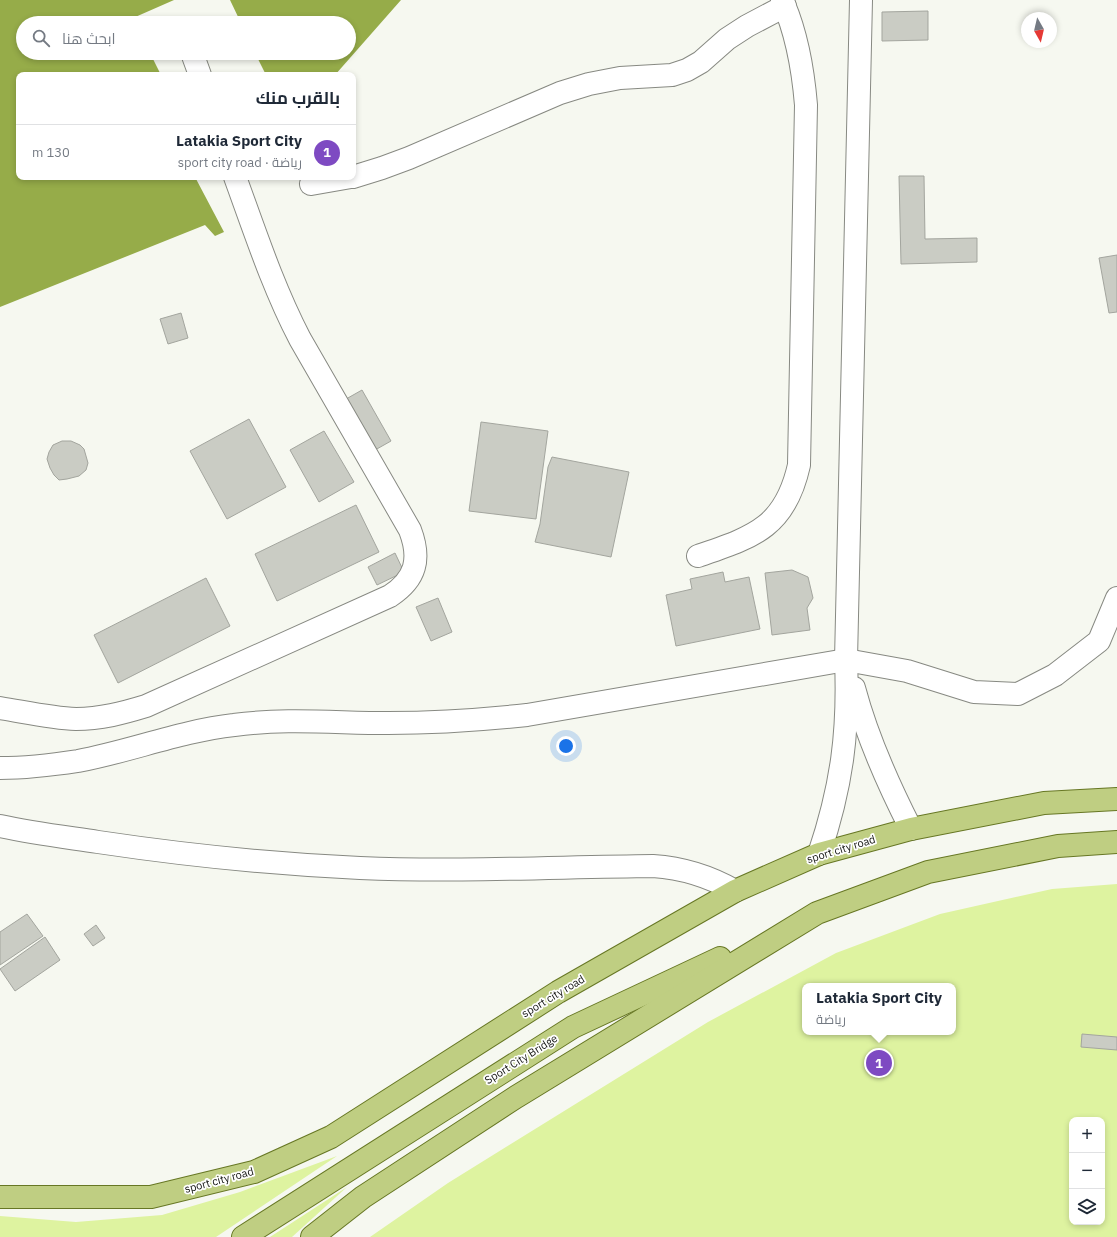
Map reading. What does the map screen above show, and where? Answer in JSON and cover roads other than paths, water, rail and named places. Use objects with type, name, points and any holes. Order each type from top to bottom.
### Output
[{"type":"main road","name":"sport city road","points":[[0,1197],[151,1197],[254,1172],[331,1137],[558,992],[736,891],[819,854],[911,829],[1044,803],[1117,799]]},
{"type":"main road","points":[[312,1237],[363,1197],[509,1101],[817,913],[928,872],[1058,846],[1117,842]]},
{"type":"main road","name":"Sport City Bridge","points":[[243,1237],[573,1027],[817,913]]},
{"type":"street","points":[[819,854],[830,822],[838,790],[847,725],[848,692],[846,660],[861,0]]},
{"type":"street","points":[[356,176],[409,158],[560,93],[589,84],[620,78],[672,75],[687,70],[701,62],[727,39],[783,3],[793,30],[799,55],[804,80],[806,105],[799,465],[795,483],[788,500],[764,528],[749,538],[698,556]]},
{"type":"street","points":[[195,60],[199,72]]},
{"type":"street","points":[[0,708],[54,717],[77,719],[124,713],[146,706],[390,596],[400,589],[409,579],[414,567],[416,555],[410,530],[287,314],[265,262],[237,180]]},
{"type":"street","points":[[311,184],[334,180]]},
{"type":"street","points":[[0,768],[46,766],[79,760],[180,734],[247,723],[288,721],[434,723],[527,715],[846,660],[907,671],[974,692],[1018,694],[1055,675],[1099,641],[1117,598]]},
{"type":"street","points":[[846,660],[858,702],[880,764],[894,797],[911,829]]},
{"type":"street","points":[[0,826],[145,849],[216,858],[288,864],[433,870],[653,866],[670,867],[704,876],[736,891]]},
{"type":"place","name":"Latakia Sport City","points":[[879,1063]]}]
